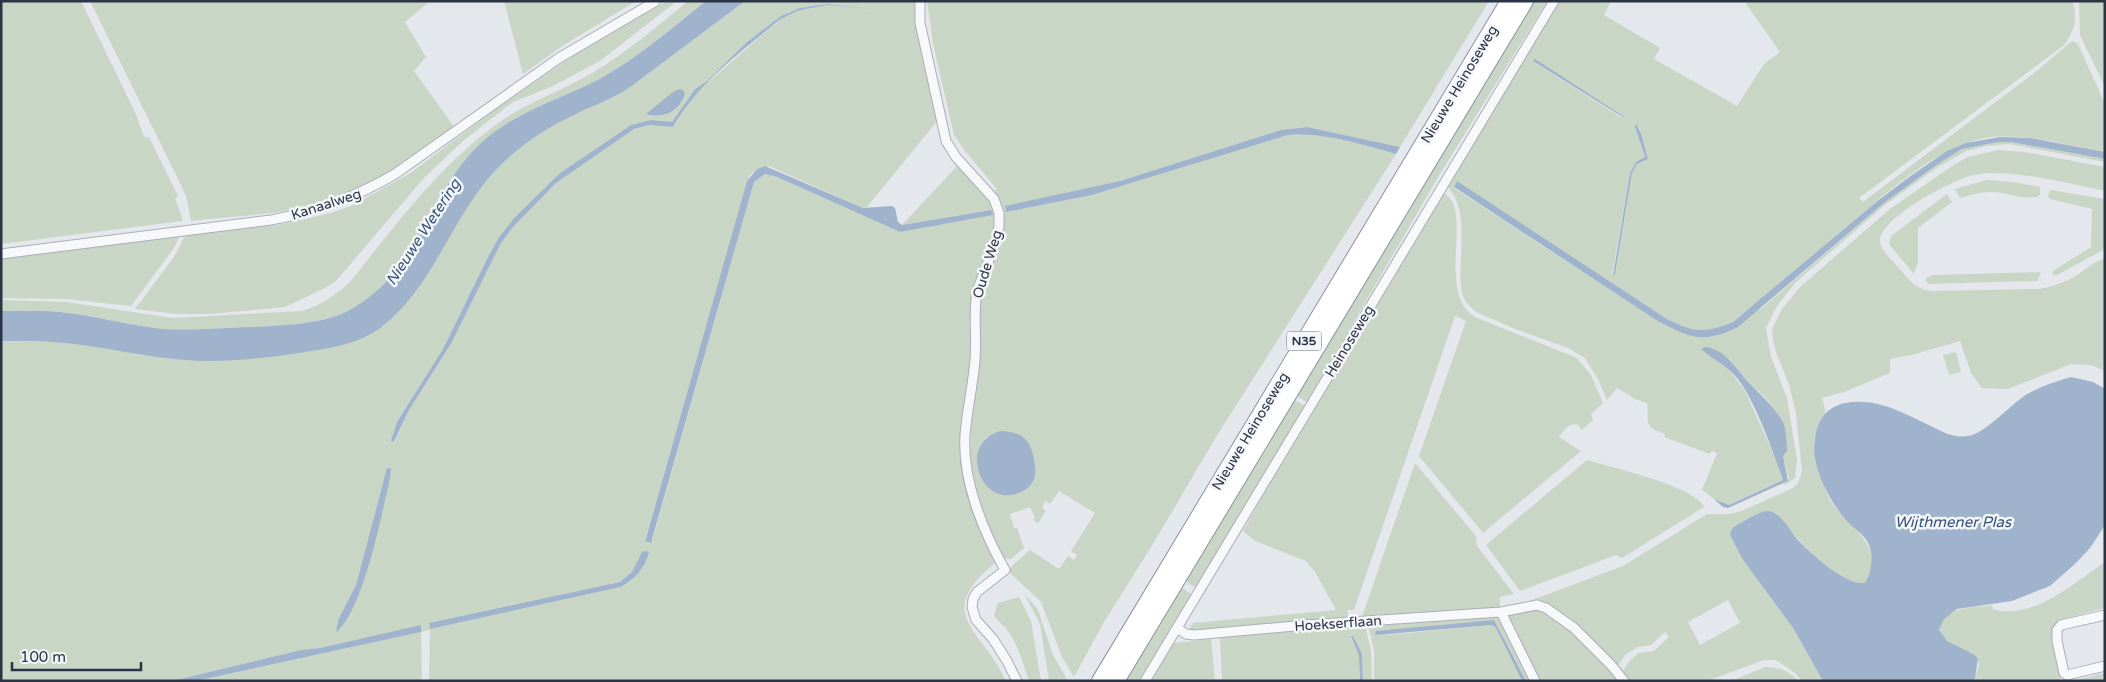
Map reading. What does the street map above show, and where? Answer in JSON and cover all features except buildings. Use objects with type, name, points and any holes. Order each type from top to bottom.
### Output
[{"type":"highway","name":"Nieuwe Heinoseweg","points":[[1100,681],[1509,1]]},
{"type":"highway","name":"Nieuwe Heinoseweg","points":[[1116,681],[1525,1]]},
{"type":"street","name":"Kanaalweg","points":[[1,254],[272,220],[297,215],[344,201],[369,190],[395,174],[559,58],[656,1]]},
{"type":"street","name":"Oude Weg","points":[[920,1],[920,23],[946,141],[956,156],[994,199],[999,213],[996,241],[975,301],[975,356],[965,435],[965,453],[971,490],[988,534],[1005,570],[977,592],[973,599],[972,607],[976,620],[998,646],[1017,681]]},
{"type":"street","name":"Heinoseweg","points":[[1145,681],[1554,1]]},
{"type":"street","name":"Hoekserflaan","points":[[1176,628],[1186,634],[1194,635],[1306,625],[1503,612],[1537,605],[1546,608],[1574,628],[1612,666],[1624,681]]},
{"type":"street","points":[[1503,612],[1535,681]]},
{"type":"street","points":[[2105,615],[2062,625],[2057,630],[2057,641],[2064,673],[2068,675],[2105,666]]},
{"type":"green space","points":[[1,1],[81,1],[135,112],[144,137],[149,137],[178,196],[175,199],[182,221],[1,244]]},
{"type":"green space","points":[[90,1],[430,1],[405,22],[426,57],[414,71],[455,128],[397,167],[335,198],[313,205],[278,212],[191,221],[186,196]]},
{"type":"green space","points":[[504,1],[636,1],[564,45],[523,74]]},
{"type":"green space","points":[[668,1],[677,1],[600,61],[551,87],[513,102],[463,141],[424,178],[336,281],[323,289],[285,307],[210,314],[176,314],[135,309],[174,257],[186,234],[278,225],[331,213],[351,206],[409,174],[496,109],[590,44]]},
{"type":"green space","points":[[688,1],[706,1],[655,42],[615,70],[523,114],[480,144],[454,175],[412,246],[389,279],[358,306],[346,312],[319,321],[287,325],[182,330],[143,326],[60,312],[1,311],[1,300],[67,302],[173,318],[302,311],[322,303],[350,282],[418,198],[476,141],[508,116],[594,72],[642,38]]},
{"type":"green space","points":[[745,1],[917,1],[938,120],[867,207],[863,208],[769,166],[757,169],[749,176],[645,540],[653,538],[754,182],[765,174],[777,177],[900,232],[990,210],[902,225],[958,165],[989,200],[996,211],[996,226],[992,244],[975,290],[973,355],[964,430],[975,514],[995,563],[976,581],[967,596],[964,609],[968,622],[975,634],[996,663],[1006,681],[429,681],[430,630],[421,632],[421,626],[320,648],[301,650],[172,681],[1,681],[1,341],[64,342],[187,360],[252,358],[366,337],[387,322],[404,304],[419,284],[473,198],[507,159],[548,129],[629,88]],"holes":[[[827,4],[881,10],[827,5],[797,11],[779,20],[703,87],[688,104],[673,127],[649,125],[634,129],[556,183],[513,227],[501,243],[452,342],[409,410],[395,442],[392,441],[397,422],[443,349],[499,237],[515,217],[560,173],[631,125],[651,120],[672,122],[695,89],[707,81],[746,43],[789,12]],[[390,468],[382,512],[359,592],[351,611],[335,626],[356,585],[384,481]],[[640,556],[643,567],[631,581],[621,587],[430,629],[429,623],[620,582],[632,572]]]},
{"type":"green space","points":[[927,1],[1489,1],[1400,147],[1307,127],[1281,130],[1120,181],[1005,207],[1006,212],[1092,195],[1288,135],[1329,137],[1396,154],[1216,437],[1153,544],[1104,622],[1074,677],[1062,657],[1041,602],[1008,571],[1030,550],[1059,569],[1068,556],[1074,560],[1077,555],[1071,551],[1095,513],[1059,491],[1050,504],[1045,501],[1042,508],[1046,511],[1038,523],[1033,520],[1035,518],[1030,507],[1010,514],[1014,528],[1017,528],[1024,548],[1011,559],[1003,558],[982,513],[974,481],[970,448],[979,365],[980,299],[996,257],[998,245],[996,188],[954,135],[933,44]],"holes":[[[1006,431],[1020,436],[996,493],[986,485],[978,452],[986,437]]]},
{"type":"green space","points":[[1531,1],[1547,1],[1440,174],[1307,402],[1293,394]]},
{"type":"green space","points":[[1558,1],[1611,1],[1604,15],[1660,48],[1654,59],[1737,106],[1764,64],[1780,52],[1744,1],[2072,1],[2075,13],[2074,24],[2071,34],[2064,45],[1859,198],[1863,202],[2038,70],[2072,41],[2078,44],[2105,104],[2105,152],[2045,140],[2015,137],[1985,138],[1949,151],[1914,172],[1897,185],[1732,322],[1707,330],[1692,329],[1667,319],[1457,181],[1454,188],[1656,320],[1711,337],[1762,308],[1884,203],[1962,149],[1998,142],[2011,142],[2105,159],[2105,162],[2010,144],[1986,146],[1966,151],[1938,167],[1886,204],[1795,283],[1777,306],[1766,328],[1771,357],[1787,398],[1797,460],[1795,478],[1785,485],[1784,483],[1789,479],[1783,456],[1787,451],[1783,421],[1764,396],[1749,383],[1734,364],[1713,349],[1744,389],[1775,457],[1783,480],[1729,505],[1714,499],[1702,490],[1717,453],[1711,451],[1710,454],[1664,437],[1665,434],[1652,428],[1648,423],[1647,403],[1635,399],[1617,388],[1607,400],[1598,379],[1585,358],[1568,348],[1515,329],[1476,312],[1466,302],[1462,293],[1461,280],[1462,237],[1459,209],[1455,197],[1447,186]],"holes":[[[1534,60],[1623,116],[1622,118],[1534,62]],[[1635,127],[1640,129],[1648,159],[1637,164],[1632,173],[1615,274],[1612,274],[1630,173],[1636,162],[1645,158]]]},
{"type":"green space","points":[[2079,1],[2105,1],[2105,87],[2080,35]]},
{"type":"green space","points":[[1998,150],[2025,152],[2105,167],[2105,191],[2020,175],[1987,173],[1973,175],[1934,192],[1904,211],[1883,232],[1880,241],[1884,252],[1913,283],[1921,288],[1932,291],[2039,289],[2070,279],[2105,258],[2105,371],[2091,365],[2071,364],[2008,389],[1982,388],[1971,373],[1960,341],[1912,355],[1890,359],[1890,373],[1844,392],[1822,398],[1825,412],[1814,442],[1820,474],[1832,503],[1867,544],[1871,555],[1871,568],[1865,583],[1841,576],[1816,557],[1776,513],[1730,535],[1743,560],[1793,628],[1823,681],[1802,681],[1795,673],[1776,660],[1764,660],[1707,681],[1627,681],[1621,674],[1630,660],[1639,653],[1654,651],[1669,637],[1665,632],[1651,645],[1637,647],[1625,655],[1616,669],[1544,605],[1527,602],[1623,566],[1707,514],[1730,514],[1742,511],[1793,488],[1798,483],[1802,471],[1796,413],[1789,384],[1773,340],[1772,329],[1782,309],[1800,287],[1890,209],[1968,157]],"holes":[[[1728,600],[1740,623],[1700,645],[1688,622]]]},
{"type":"green space","points":[[1987,180],[2040,187],[2040,195],[2029,198],[1987,192],[1960,198],[1955,189]]},
{"type":"green space","points":[[2050,190],[2105,199],[2105,249],[2057,275],[2053,275],[2053,271],[2091,247],[2092,209],[2050,199],[2048,196]]},
{"type":"green space","points":[[1443,193],[1452,202],[1456,216],[1456,272],[1458,291],[1464,307],[1477,318],[1577,358],[1591,375],[1603,403],[1591,414],[1593,420],[1582,430],[1577,424],[1571,425],[1559,437],[1581,451],[1483,533],[1419,456],[1466,321],[1455,316],[1354,610],[1348,610],[1348,619],[1188,631],[1193,623],[1336,610],[1315,572],[1306,561],[1255,541],[1243,531],[1302,427]]},
{"type":"green space","points":[[1947,194],[1952,202],[1918,228],[1918,262],[1914,274],[1889,244],[1891,236]]},
{"type":"green space","points":[[181,233],[174,248],[131,306],[67,299],[1,298],[1,257]]},
{"type":"green space","points":[[2041,272],[2037,281],[1929,284],[1926,281],[1926,278],[1933,275]]},
{"type":"green space","points":[[1956,352],[1961,372],[1949,375],[1943,355]]},
{"type":"green space","points":[[1291,398],[1305,406],[1199,586],[1193,586],[1183,580]]},
{"type":"green space","points":[[1587,460],[1632,472],[1669,485],[1697,499],[1704,507],[1622,558],[1616,555],[1520,591],[1486,545]]},
{"type":"green space","points":[[1415,463],[1476,536],[1477,546],[1514,594],[1500,597],[1500,609],[1362,617]]},
{"type":"green space","points":[[2105,562],[2105,608],[2063,619],[2055,625],[2054,644],[2061,681],[1972,681],[1979,663],[1977,658],[1952,644],[1944,638],[1939,630],[1947,616],[1960,610],[1992,605],[1993,609],[2007,612],[2037,605],[2067,589]]},
{"type":"green space","points":[[1179,586],[1191,594],[1139,681],[1123,681]]},
{"type":"green space","points":[[1024,593],[1038,610],[1053,655],[1068,681],[1049,681],[1040,624]]},
{"type":"green space","points":[[1019,597],[1031,621],[1041,681],[1029,681],[1014,641],[994,615],[998,603]]},
{"type":"green space","points":[[1532,609],[1545,613],[1569,627],[1618,681],[1538,681],[1506,614]]},
{"type":"green space","points":[[1498,616],[1532,681],[1526,681],[1494,620],[1377,636],[1492,625],[1496,628],[1522,681],[1374,681],[1374,650],[1368,625]]},
{"type":"green space","points":[[1365,625],[1371,650],[1372,681],[1363,681],[1362,654],[1352,635],[1351,637],[1359,656],[1360,681],[1222,681],[1220,638]]},
{"type":"green space","points":[[421,632],[422,681],[196,681]]},
{"type":"green space","points":[[1211,639],[1215,681],[1151,681],[1174,643]]},
{"type":"green space","points":[[1765,667],[1783,670],[1798,681],[1731,681]]},
{"type":"green space","points":[[2105,673],[2105,681],[2073,681]]},
{"type":"water","name":"Nieuwe Wetering","points":[[706,1],[745,1],[629,88],[549,128],[506,160],[474,197],[426,277],[412,296],[380,328],[363,338],[335,347],[305,352],[260,358],[214,361],[170,359],[65,343],[1,341],[1,311],[60,312],[143,326],[182,330],[287,325],[319,321],[346,312],[380,288],[402,263],[454,175],[480,144],[523,114],[615,70],[655,42]]},
{"type":"water","points":[[827,4],[881,10],[827,5],[797,11],[779,20],[735,56],[708,82],[683,111],[673,127],[649,125],[634,129],[556,183],[513,227],[501,243],[452,342],[409,410],[394,442],[391,441],[397,422],[443,349],[499,237],[515,217],[560,173],[631,125],[651,120],[672,122],[695,89],[707,81],[746,43],[781,16],[800,8]]},
{"type":"water","points":[[1535,59],[1623,116],[1624,118],[1533,61]]},
{"type":"water","points":[[679,89],[683,90],[685,94],[675,109],[665,114],[646,114],[673,92]]},
{"type":"water","points":[[1636,124],[1641,133],[1648,159],[1637,164],[1632,173],[1615,274],[1613,275],[1630,173],[1636,162],[1645,157],[1635,127]]},
{"type":"water","points":[[1307,127],[1400,147],[1396,154],[1329,137],[1288,135],[1092,195],[1006,212],[1005,206],[1120,181],[1281,130]]},
{"type":"water","points":[[2000,137],[2030,138],[2105,152],[2105,159],[2011,142],[1998,142],[1962,149],[1884,203],[1738,327],[1725,333],[1705,337],[1696,337],[1678,331],[1656,320],[1454,187],[1457,181],[1667,319],[1685,327],[1707,330],[1733,322],[1875,203],[1947,151],[1966,143]]},
{"type":"water","points":[[765,166],[863,208],[892,206],[895,208],[898,222],[902,225],[991,210],[993,215],[900,232],[777,177],[765,174],[754,182],[651,543],[645,541],[747,181],[757,169]]},
{"type":"water","points":[[1705,347],[1719,352],[1731,361],[1775,410],[1786,432],[1787,451],[1783,456],[1788,481],[1728,508],[1723,507],[1714,499],[1729,505],[1783,480],[1763,427],[1744,388],[1729,369],[1701,349]]},
{"type":"water","name":"Wijthmener Plas","points":[[2071,377],[2093,382],[2105,389],[2105,525],[2090,548],[2050,586],[2012,601],[1957,609],[1944,619],[1939,630],[1947,641],[1975,655],[1978,659],[1975,678],[1972,681],[1823,681],[1793,628],[1743,560],[1730,535],[1732,529],[1738,524],[1762,512],[1772,512],[1777,514],[1798,540],[1829,568],[1848,579],[1865,583],[1871,563],[1868,543],[1840,513],[1822,482],[1815,460],[1815,438],[1818,426],[1824,415],[1838,405],[1868,402],[1900,411],[1948,434],[1967,436],[1990,425],[2029,393]]},
{"type":"water","points":[[1001,431],[1015,433],[1025,438],[1033,453],[1035,468],[1032,484],[1021,492],[1007,495],[995,492],[985,484],[979,473],[977,460],[980,448],[987,438]]},
{"type":"water","points":[[387,468],[391,468],[390,478],[377,537],[363,584],[346,621],[336,632],[338,620],[356,585]]},
{"type":"water","points":[[642,552],[649,552],[642,568],[635,577],[621,587],[430,629],[429,623],[620,582],[632,572]]},
{"type":"water","points":[[1494,620],[1526,681],[1522,681],[1496,628],[1492,625],[1375,635],[1376,631]]},
{"type":"water","points":[[421,625],[421,632],[196,681],[172,681],[301,650],[320,648]]},
{"type":"water","points":[[1351,636],[1353,636],[1362,654],[1363,681],[1360,681],[1359,656]]}]
